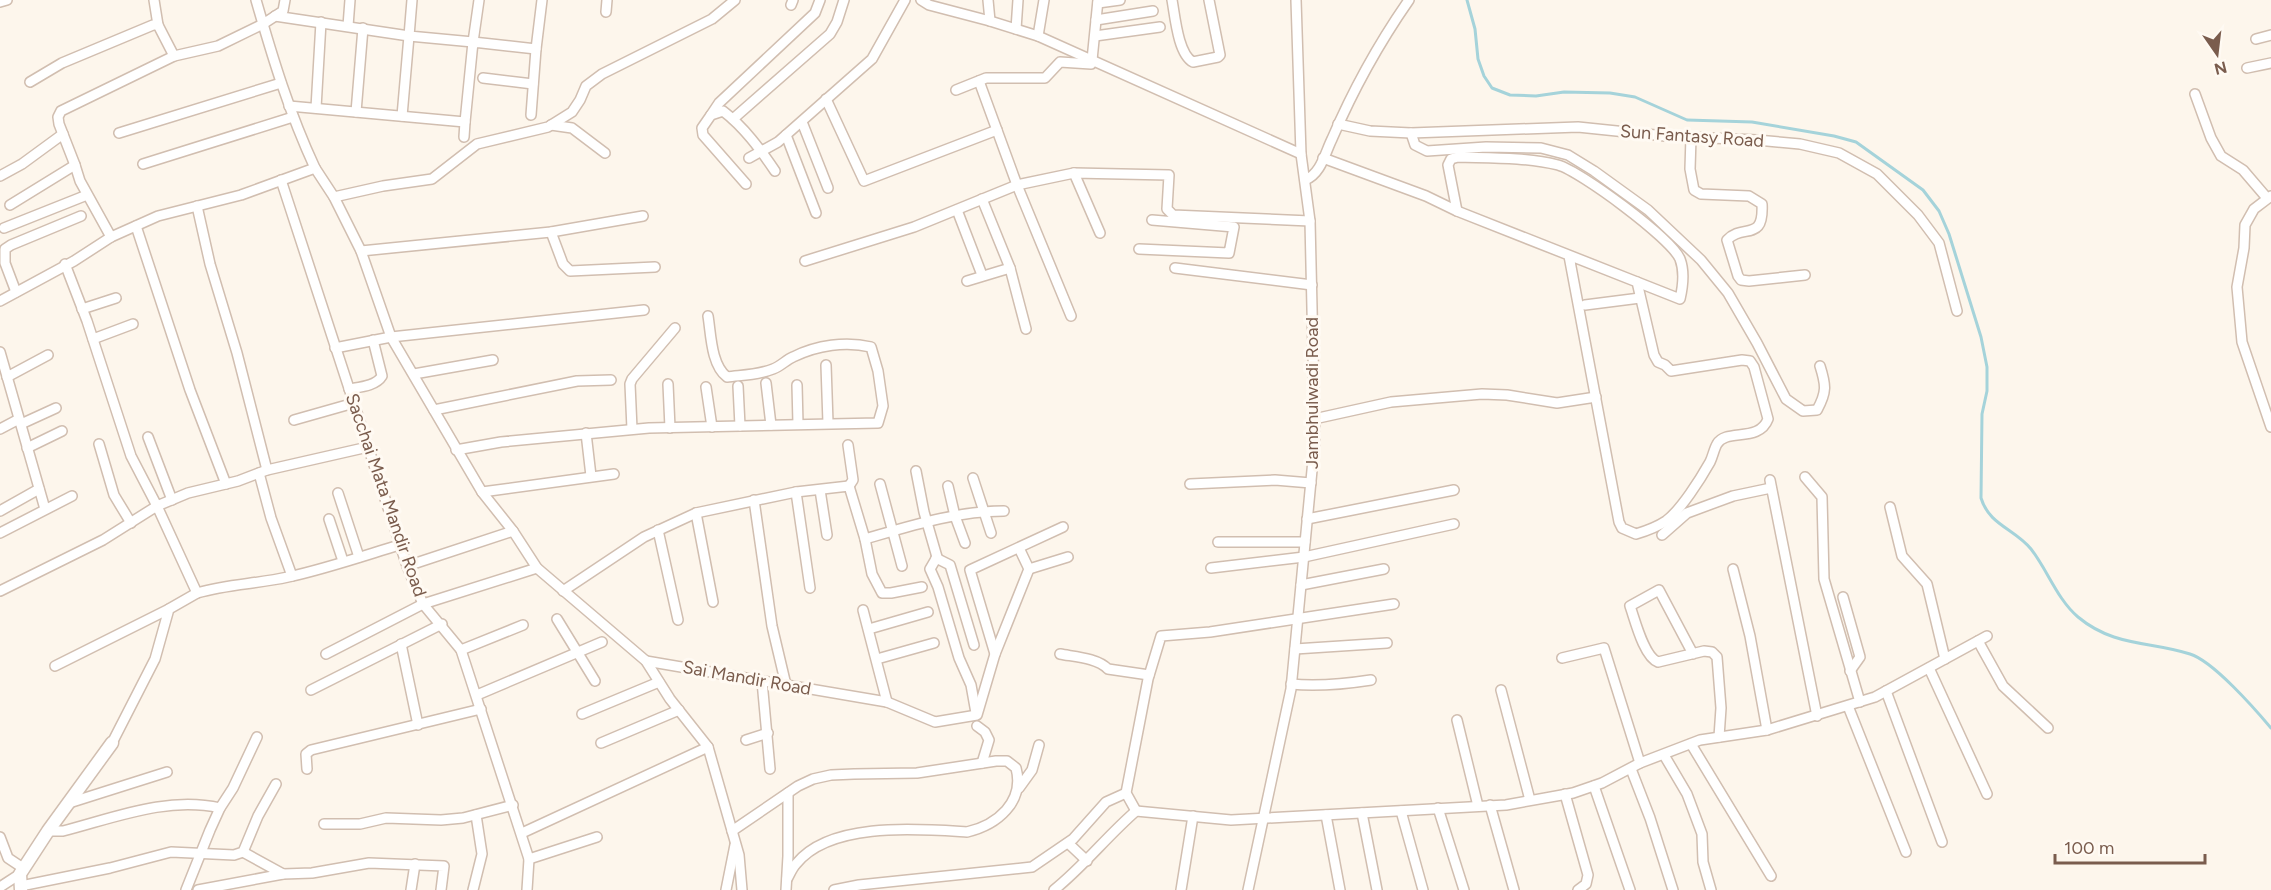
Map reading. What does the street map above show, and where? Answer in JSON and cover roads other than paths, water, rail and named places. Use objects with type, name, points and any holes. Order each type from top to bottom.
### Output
[{"type":"street","points":[[0,2],[7,0]]},
{"type":"street","points":[[154,0],[158,25],[174,56]]},
{"type":"street","points":[[256,0],[271,57],[315,168],[334,197],[361,251],[391,337],[456,450],[482,492],[513,531],[537,568],[646,661]]},
{"type":"street","points":[[111,237],[80,181],[57,117],[61,111],[174,56],[218,46],[263,24],[283,11],[285,0]]},
{"type":"street","points":[[348,26],[350,0]]},
{"type":"street","points":[[402,116],[412,0]]},
{"type":"street","points":[[464,137],[479,0]]},
{"type":"street","points":[[531,115],[542,0]]},
{"type":"street","points":[[606,12],[607,0]]},
{"type":"street","points":[[334,197],[383,186],[432,179],[477,144],[551,125],[572,112],[586,86],[602,74],[712,19],[735,0]]},
{"type":"street","points":[[746,184],[703,135],[702,128],[719,103],[815,13],[820,0]]},
{"type":"street","points":[[733,118],[830,34],[837,22],[844,0]]},
{"type":"street","points":[[748,158],[786,135],[872,59],[905,0]]},
{"type":"street","points":[[921,0],[929,5],[1038,36],[1301,154]]},
{"type":"street","points":[[988,0],[990,21]]},
{"type":"street","points":[[1016,29],[1018,0]]},
{"type":"street","points":[[1038,36],[1044,0]]},
{"type":"street","points":[[956,90],[986,78],[1045,78],[1060,62],[1091,64],[1098,2],[1120,0]]},
{"type":"street","points":[[1172,0],[1183,51],[1189,61],[1193,62],[1220,55],[1210,0]]},
{"type":"street","name":"Jambhulwadi Road","points":[[1248,890],[1291,684],[1315,439],[1311,221],[1301,154],[1296,0]]},
{"type":"street","points":[[1305,180],[1316,175],[1338,124],[1387,31],[1409,0]]},
{"type":"street","points":[[1096,20],[1153,11]]},
{"type":"street","points":[[275,16],[409,36],[536,48]]},
{"type":"street","points":[[315,108],[321,22]]},
{"type":"street","points":[[30,82],[88,51],[158,25]]},
{"type":"street","points":[[1095,36],[1160,27]]},
{"type":"street","points":[[357,112],[363,28]]},
{"type":"street","points":[[2256,39],[2271,35]]},
{"type":"street","points":[[2247,68],[2271,63]]},
{"type":"street","points":[[483,78],[533,84]]},
{"type":"street","points":[[979,81],[1017,185],[1071,316]]},
{"type":"street","points":[[119,133],[281,83]]},
{"type":"street","points":[[2195,94],[2211,138],[2221,156],[2243,170],[2269,197],[2254,209],[2245,225],[2244,248],[2237,287],[2242,342],[2271,427]]},
{"type":"street","points":[[826,99],[864,181],[997,130]]},
{"type":"street","points":[[289,106],[465,122]]},
{"type":"street","points":[[711,115],[723,111],[733,118],[762,151],[775,171]]},
{"type":"street","points":[[143,164],[293,117]]},
{"type":"street","points":[[802,122],[828,188]]},
{"type":"street","name":"Sun Fantasy Road","points":[[1338,124],[1370,131],[1411,133],[1578,127],[1800,144],[1839,153],[1877,174],[1918,215],[1939,243],[1957,311]]},
{"type":"street","points":[[551,125],[572,128],[605,153]]},
{"type":"street","points":[[1411,133],[1415,145],[1427,151],[1518,146],[1541,148],[1568,155],[1648,210],[1701,260],[1728,293],[1786,399],[1803,411],[1817,410],[1824,397],[1825,384],[1820,366]]},
{"type":"street","points":[[0,176],[22,164],[63,134]]},
{"type":"street","points":[[786,135],[816,213]]},
{"type":"street","points":[[1691,137],[1690,169],[1694,189],[1701,194],[1749,196],[1762,204],[1760,225],[1755,230],[1727,240],[1741,280],[1805,275]]},
{"type":"street","points":[[1323,158],[1426,196],[1457,211],[1680,299],[1684,280],[1678,256],[1666,243],[1604,192],[1560,165],[1516,158],[1458,157],[1451,159],[1448,165],[1457,211]]},
{"type":"street","points":[[10,205],[75,165]]},
{"type":"street","points":[[0,301],[111,237],[158,216],[241,195],[315,168]]},
{"type":"street","points":[[1074,173],[1100,233]]},
{"type":"street","points":[[804,261],[914,227],[1017,185],[1074,173],[1169,175],[1167,209],[1173,214],[1311,221]]},
{"type":"street","name":"Sacchai Mata Mandir Road","points":[[281,180],[399,545],[423,604],[442,624],[461,650],[530,859]]},
{"type":"street","points":[[4,228],[87,195]]},
{"type":"street","points":[[982,199],[1010,268],[1026,329]]},
{"type":"street","points":[[197,206],[210,264],[237,353],[271,518],[292,576]]},
{"type":"street","points":[[957,210],[982,275]]},
{"type":"street","points":[[16,292],[5,262],[5,249],[11,244],[81,216]]},
{"type":"street","points":[[361,251],[551,231],[643,216]]},
{"type":"street","points":[[1139,249],[1229,253],[1237,217]]},
{"type":"street","points":[[1152,220],[1234,227]]},
{"type":"street","points":[[136,226],[190,390],[226,484]]},
{"type":"street","points":[[551,231],[563,264],[570,271],[655,267]]},
{"type":"street","points":[[1569,256],[1619,522],[1622,528],[1636,534],[1666,521],[1693,489],[1709,464],[1717,444],[1722,439],[1758,431],[1765,427],[1768,420],[1754,367],[1750,361],[1742,360],[1678,372],[1671,371],[1658,362],[1654,355],[1637,282]]},
{"type":"street","points":[[65,264],[93,339],[131,456],[157,506],[196,593]]},
{"type":"street","points":[[967,281],[1010,268]]},
{"type":"street","points":[[1174,268],[1312,285]]},
{"type":"street","points":[[82,309],[116,298]]},
{"type":"street","points":[[1585,305],[1640,298]]},
{"type":"street","points":[[335,348],[391,337],[644,310]]},
{"type":"street","points":[[456,450],[501,442],[632,429],[878,423],[883,406],[878,371],[871,347],[857,344],[827,345],[794,356],[776,368],[756,374],[727,377],[721,373],[717,365],[708,316]]},
{"type":"street","points":[[93,339],[133,324]]},
{"type":"street","points":[[632,429],[630,384],[632,379],[675,328]]},
{"type":"street","points":[[349,389],[375,383],[382,376],[373,340]]},
{"type":"street","points":[[0,352],[45,509]]},
{"type":"street","points":[[0,390],[8,381],[48,356]]},
{"type":"street","points":[[414,374],[493,360]]},
{"type":"street","points":[[826,365],[828,423]]},
{"type":"street","points":[[434,410],[577,381],[611,380]]},
{"type":"street","points":[[766,383],[771,425]]},
{"type":"street","points":[[668,384],[670,428]]},
{"type":"street","points":[[797,385],[798,424]]},
{"type":"street","points":[[738,386],[740,426]]},
{"type":"street","points":[[706,387],[712,427]]},
{"type":"street","points":[[1314,419],[1391,402],[1482,394],[1507,395],[1557,403],[1596,397]]},
{"type":"street","points":[[294,420],[354,403]]},
{"type":"street","points":[[0,429],[56,408]]},
{"type":"street","points":[[27,448],[62,431]]},
{"type":"street","points":[[586,433],[591,476]]},
{"type":"street","points":[[148,437],[172,500]]},
{"type":"street","points":[[99,444],[114,495],[131,523]]},
{"type":"street","points":[[563,591],[658,530],[696,513],[796,492],[849,486],[853,480],[848,445]]},
{"type":"street","points":[[0,591],[103,540],[157,506],[188,493],[226,484],[263,471],[368,447]]},
{"type":"street","points":[[916,471],[936,558],[930,569],[938,586],[959,658],[971,685],[977,715]]},
{"type":"street","points":[[482,492],[614,474]]},
{"type":"street","points":[[1806,477],[1822,497],[1824,579],[1860,702]]},
{"type":"street","points":[[973,478],[991,533]]},
{"type":"street","points":[[1190,484],[1275,480],[1311,483]]},
{"type":"street","points":[[880,484],[902,566]]},
{"type":"street","points":[[1662,535],[1687,513],[1771,484],[1817,716]]},
{"type":"street","points":[[849,486],[865,539],[872,574],[882,593],[922,587]]},
{"type":"street","points":[[948,486],[955,516],[965,543]]},
{"type":"street","points":[[0,511],[39,489]]},
{"type":"street","points":[[820,490],[827,535]]},
{"type":"street","points":[[1307,519],[1454,490]]},
{"type":"street","points":[[796,492],[810,588]]},
{"type":"street","points":[[338,493],[359,557]]},
{"type":"street","points":[[0,533],[72,496]]},
{"type":"street","points":[[754,500],[772,626],[786,685]]},
{"type":"street","points":[[1890,507],[1902,556],[1927,584],[1945,659]]},
{"type":"street","points":[[865,539],[927,521],[983,511],[1004,511]]},
{"type":"street","points":[[696,513],[713,602]]},
{"type":"street","points":[[329,519],[343,561]]},
{"type":"street","points":[[1211,568],[1304,557],[1454,524]]},
{"type":"street","points":[[995,654],[970,570],[1063,527]]},
{"type":"street","points":[[658,530],[678,620]]},
{"type":"street","points":[[407,566],[513,531]]},
{"type":"street","points":[[1218,542],[1305,542]]},
{"type":"street","points":[[54,666],[169,609],[196,593],[220,586],[262,583],[292,576],[399,545]]},
{"type":"street","points":[[977,715],[995,654],[1029,569],[1019,548]]},
{"type":"street","points":[[1029,569],[1068,557]]},
{"type":"street","points":[[936,558],[950,566],[974,645]]},
{"type":"street","points":[[326,654],[423,604],[537,568]]},
{"type":"street","points":[[1301,585],[1384,569]]},
{"type":"street","points":[[1733,569],[1750,636],[1767,730]]},
{"type":"street","points":[[1693,654],[1659,590],[1630,606],[1647,652],[1653,660],[1658,662],[1693,654],[1704,651],[1712,652],[1717,657],[1721,708],[1719,737]]},
{"type":"street","points":[[1843,597],[1860,657],[1850,671]]},
{"type":"street","points":[[1136,811],[1126,793],[1149,675],[1161,636],[1210,632],[1394,604]]},
{"type":"street","points":[[21,880],[48,831],[112,743],[155,659],[169,609]]},
{"type":"street","points":[[863,609],[887,702]]},
{"type":"street","points":[[869,629],[928,612]]},
{"type":"street","points":[[557,619],[580,653],[595,681]]},
{"type":"street","points":[[311,690],[442,624]]},
{"type":"street","points":[[461,650],[523,625]]},
{"type":"street","points":[[1054,890],[1087,861],[1136,811],[1231,820],[1490,806],[1564,794],[1594,786],[1640,763],[1691,744],[1719,737],[1767,730],[1860,702],[1886,691],[1982,639],[2002,686],[2048,728]]},
{"type":"street","points":[[477,695],[602,642]]},
{"type":"street","points":[[877,659],[934,643]]},
{"type":"street","points":[[1295,649],[1387,643]]},
{"type":"street","points":[[401,644],[418,725]]},
{"type":"street","points":[[1562,658],[1604,648],[1640,763]]},
{"type":"street","points":[[1060,654],[1103,664],[1108,669],[1149,675]]},
{"type":"street","name":"Sai Mandir Road","points":[[646,661],[887,702],[935,722],[977,715]]},
{"type":"street","name":"Sai Mandir Road","points":[[646,661],[679,710],[708,747]]},
{"type":"street","points":[[1929,668],[1987,794]]},
{"type":"street","points":[[1291,684],[1304,686],[1346,684],[1371,680]]},
{"type":"street","points":[[762,681],[770,769]]},
{"type":"street","points":[[582,714],[659,682]]},
{"type":"street","points":[[1501,690],[1530,800]]},
{"type":"street","points":[[1886,691],[1942,842]]},
{"type":"street","points":[[1848,706],[1906,852]]},
{"type":"street","points":[[306,769],[305,758],[308,751],[481,709]]},
{"type":"street","points":[[601,743],[679,710]]},
{"type":"street","points":[[1457,720],[1478,806]]},
{"type":"street","points":[[977,726],[985,732],[989,740],[982,763]]},
{"type":"street","points":[[746,740],[768,733]]},
{"type":"street","points":[[186,890],[220,808],[233,788],[257,737]]},
{"type":"street","points":[[1691,744],[1771,876]]},
{"type":"street","points":[[787,879],[796,863],[809,852],[832,840],[876,830],[967,832],[994,822],[1015,799],[1032,770],[1039,745]]},
{"type":"street","points":[[522,833],[708,747],[740,855],[742,890]]},
{"type":"street","points":[[1664,755],[1688,794],[1702,834],[1703,862],[1711,890]]},
{"type":"street","points":[[732,831],[788,793],[813,779],[831,775],[916,774],[996,760],[1013,764],[1019,789]]},
{"type":"street","points":[[1631,769],[1650,818],[1673,890]]},
{"type":"street","points":[[69,802],[167,772]]},
{"type":"street","points":[[243,852],[258,816],[276,784]]},
{"type":"street","points":[[1594,786],[1630,890]]},
{"type":"street","points":[[786,890],[788,793]]},
{"type":"street","points":[[834,890],[859,885],[1032,867],[1068,843],[1106,802],[1126,793]]},
{"type":"street","points":[[1564,794],[1588,875],[1587,884],[1578,890]]},
{"type":"street","points":[[48,831],[63,831],[179,803],[220,808]]},
{"type":"street","points":[[324,824],[360,824],[386,818],[441,820],[476,815],[513,805]]},
{"type":"street","points":[[1490,806],[1514,890]]},
{"type":"street","points":[[1438,808],[1464,890]]},
{"type":"street","points":[[1401,811],[1423,890]]},
{"type":"street","points":[[1362,813],[1377,890]]},
{"type":"street","points":[[474,890],[482,854],[476,815]]},
{"type":"street","points":[[1326,815],[1340,890]]},
{"type":"street","points":[[1181,890],[1193,816]]},
{"type":"street","points":[[0,837],[8,858],[21,880]]},
{"type":"street","points":[[527,890],[530,859],[597,837]]},
{"type":"street","points":[[726,890],[736,842]]},
{"type":"street","points":[[1068,843],[1087,861]]},
{"type":"street","points":[[0,887],[21,880],[110,868],[171,852],[234,855],[243,852],[283,874]]},
{"type":"street","points":[[198,890],[283,874],[312,873],[369,862],[444,867],[441,890]]},
{"type":"street","points":[[411,890],[415,864]]},
{"type":"waterway","points":[[1467,0],[1475,29],[1478,59],[1484,76],[1492,88],[1510,95],[1536,96],[1564,92],[1610,93],[1635,97],[1687,120],[1752,122],[1834,136],[1856,142],[1923,190],[1939,211],[1949,234],[1981,337],[1987,367],[1987,391],[1982,414],[1981,498],[1990,515],[2025,542],[2064,602],[2078,617],[2105,634],[2175,650],[2199,658],[2233,686],[2271,728]]}]
